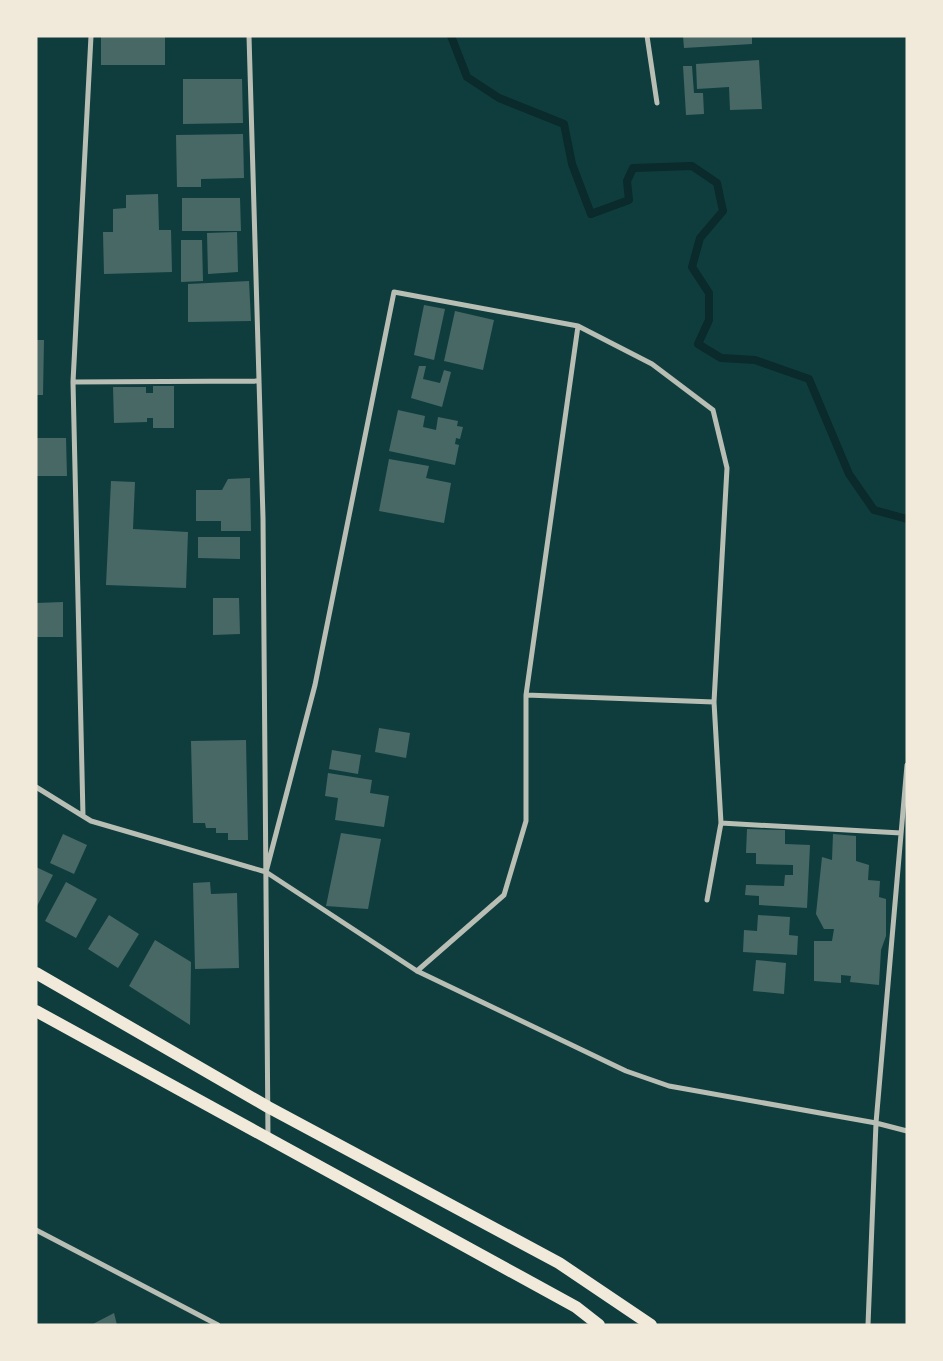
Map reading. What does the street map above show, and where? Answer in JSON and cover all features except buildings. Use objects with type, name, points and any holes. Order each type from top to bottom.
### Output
[{"type":"main road","points":[[36,973],[268,1107],[559,1263],[651,1325]]},
{"type":"main road","points":[[36,1011],[576,1308],[599,1325]]},
{"type":"street","points":[[83,816],[73,382],[91,36]]},
{"type":"street","points":[[249,36],[263,518],[268,1138]]},
{"type":"street","points":[[647,36],[657,103]]},
{"type":"street","points":[[266,872],[315,685],[394,292],[578,326],[652,364],[713,410],[727,468],[714,702],[721,823],[707,900]]},
{"type":"street","points":[[417,971],[504,895],[526,821],[526,695],[578,326]]},
{"type":"street","points":[[73,382],[259,381]]},
{"type":"street","points":[[526,695],[714,702]]},
{"type":"street","points":[[868,1325],[876,1123],[907,765]]},
{"type":"street","points":[[36,787],[91,821],[266,872],[417,971],[626,1071],[669,1086],[876,1123],[907,1131]]},
{"type":"street","points":[[721,823],[902,833]]},
{"type":"street","points":[[36,1230],[218,1325]]},
{"type":"waterway","points":[[451,36],[467,77],[499,98],[564,124],[572,164],[591,214],[629,200],[627,181],[633,168],[692,166],[717,183],[723,211],[700,238],[692,267],[709,293],[709,320],[698,344],[721,358],[755,360],[809,379],[849,474],[874,510],[907,519]]}]
